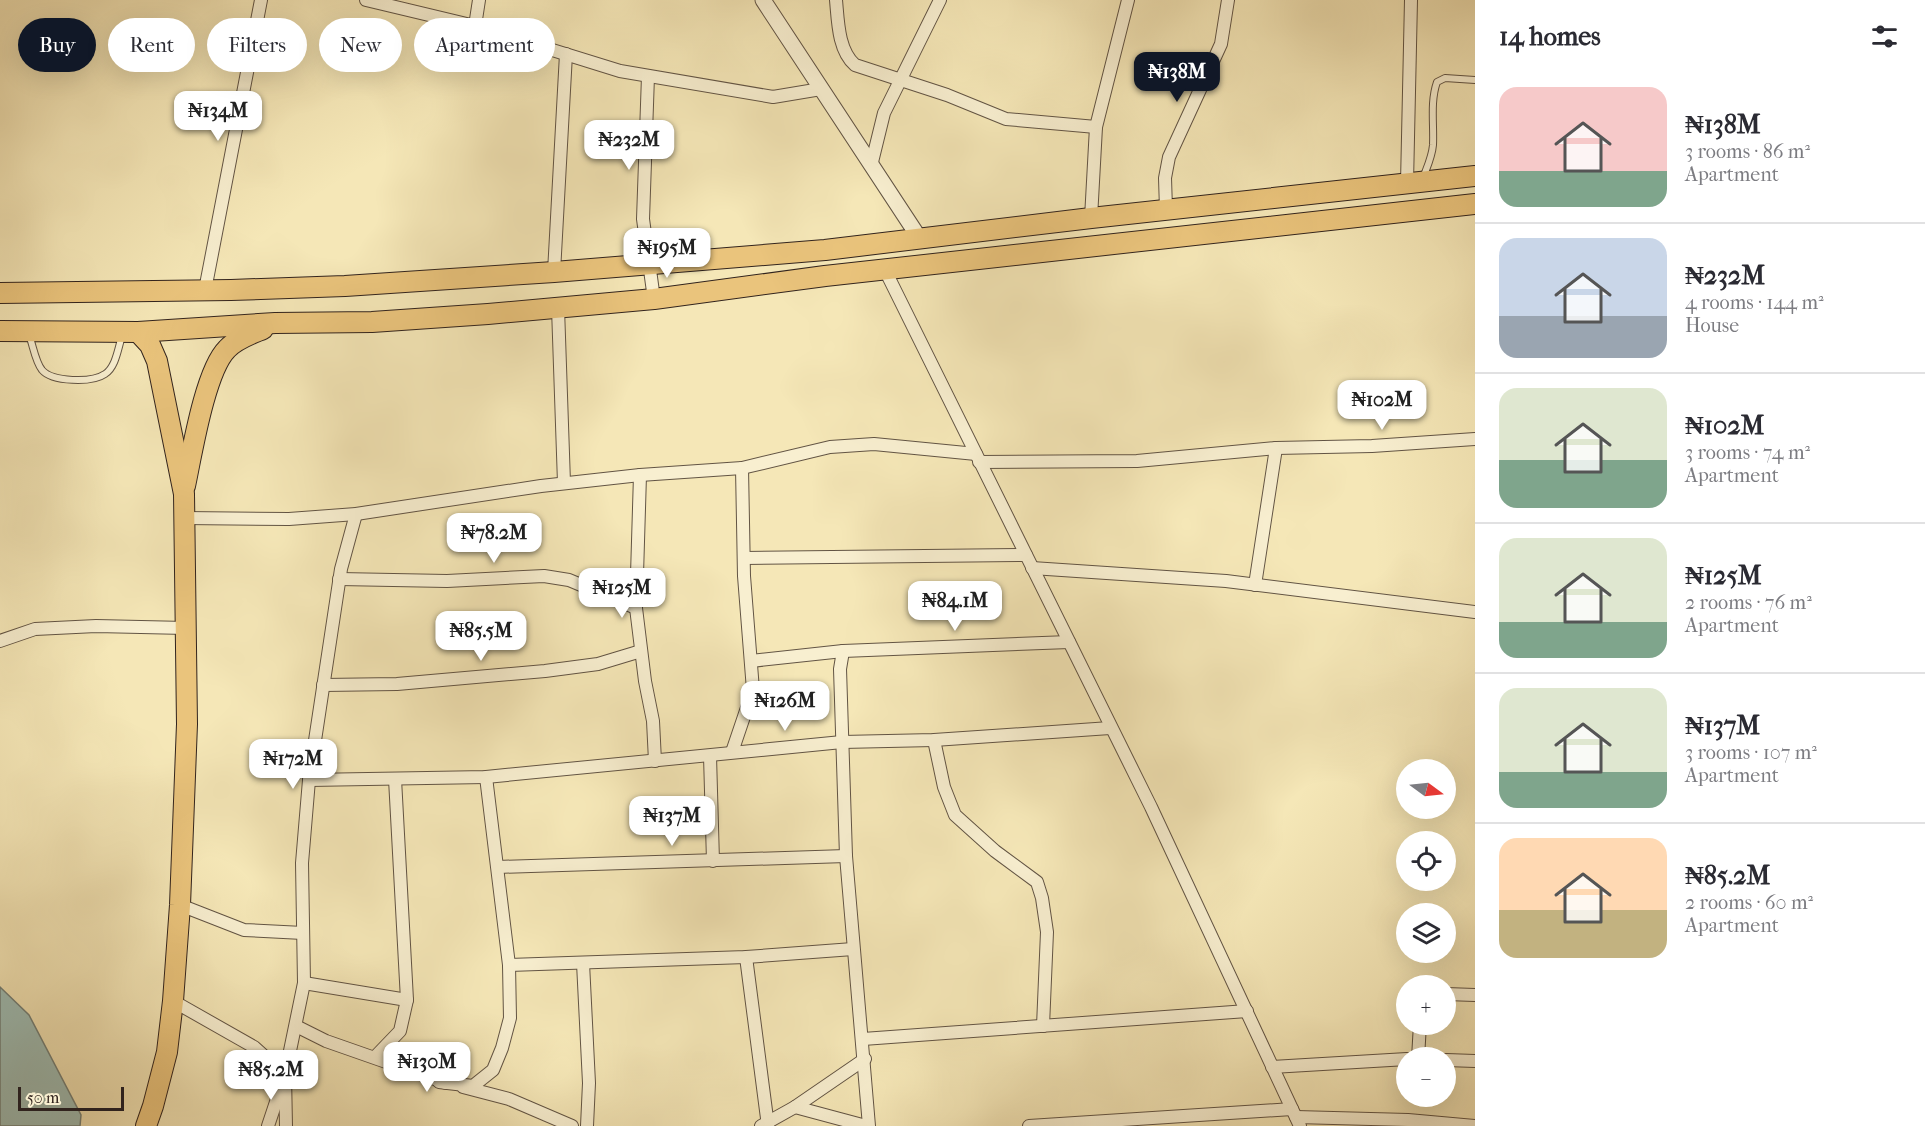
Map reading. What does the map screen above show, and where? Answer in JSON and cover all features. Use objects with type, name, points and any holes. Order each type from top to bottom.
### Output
[{"type":"main road","points":[[0,293],[345,286],[554,272],[825,250],[1166,209],[1475,176]]},
{"type":"main road","points":[[0,331],[130,332],[275,323],[372,322],[558,308],[654,299],[885,270],[1475,204]]},
{"type":"main road","points":[[146,1126],[167,1052],[180,905],[187,724],[184,494],[197,424],[218,359],[229,346],[275,323]]},
{"type":"main road","points":[[130,332],[150,345],[157,361],[184,494]]},
{"type":"street","points":[[205,290],[261,0]]},
{"type":"street","points":[[366,0],[441,18]]},
{"type":"street","points":[[476,18],[479,0]]},
{"type":"street","points":[[763,0],[920,239]]},
{"type":"street","points":[[836,0],[838,27],[846,58],[855,65],[947,95],[1006,119],[1096,127]]},
{"type":"street","points":[[871,166],[884,112],[940,0]]},
{"type":"street","points":[[1166,209],[1165,178],[1169,157],[1221,44],[1228,0]]},
{"type":"street","points":[[1411,0],[1414,182]]},
{"type":"street","points":[[1091,218],[1096,127],[1123,1]]},
{"type":"street","points":[[555,51],[620,71],[773,97],[821,89]]},
{"type":"street","points":[[554,272],[566,54]]},
{"type":"street","points":[[648,76],[643,187],[644,219],[654,299]]},
{"type":"street","points":[[885,270],[1151,807],[1296,1117]]},
{"type":"street","points":[[558,308],[564,483]]},
{"type":"street","points":[[184,518],[289,519],[356,514],[564,483],[742,468],[830,447],[874,444],[977,458],[1137,462],[1276,448],[1372,446],[1475,439]]},
{"type":"street","points":[[1256,585],[1276,448]]},
{"type":"street","points":[[732,752],[753,690],[744,558],[742,468]]},
{"type":"street","points":[[640,475],[636,608],[653,721],[655,761]]},
{"type":"street","points":[[268,1126],[285,1075],[304,983],[302,863],[309,780],[339,579],[356,514]]},
{"type":"street","points":[[744,558],[1026,555]]},
{"type":"street","points":[[1032,568],[1226,581],[1475,612]]},
{"type":"street","points":[[339,579],[447,581],[544,576],[569,580],[636,608]]},
{"type":"street","points":[[0,641],[35,629],[96,626],[186,628]]},
{"type":"street","points":[[751,661],[843,651],[1069,642]]},
{"type":"street","points":[[323,685],[397,684],[544,671],[598,664],[641,651]]},
{"type":"street","points":[[795,1107],[868,1126],[865,1059],[846,856],[840,669],[843,651]]},
{"type":"street","points":[[309,780],[486,777],[842,742],[934,740],[1110,728]]},
{"type":"street","points":[[934,740],[944,787],[955,815],[995,851],[1037,882],[1047,932],[1043,1026]]},
{"type":"street","points":[[710,756],[713,861]]},
{"type":"street","points":[[439,1082],[473,1086],[492,1070],[510,1018],[509,965],[486,777]]},
{"type":"street","points":[[375,1057],[400,1031],[407,1000],[395,779]]},
{"type":"street","points":[[498,867],[846,856]]},
{"type":"street","points":[[180,905],[244,930],[303,933]]},
{"type":"street","points":[[509,965],[746,957],[853,949]]},
{"type":"street","points":[[746,957],[765,1125],[865,1059]]},
{"type":"street","points":[[583,963],[589,1083],[587,1126]]},
{"type":"street","points":[[304,983],[407,1000]]},
{"type":"street","points":[[1456,994],[1475,994]]},
{"type":"street","points":[[173,1001],[254,1047],[285,1075],[286,1126]]},
{"type":"street","points":[[863,1039],[1246,1011]]},
{"type":"street","points":[[296,1026],[327,1041],[439,1082],[508,1099],[572,1126]]},
{"type":"street","points":[[1272,1067],[1396,1060]]},
{"type":"street","points":[[1456,1060],[1475,1061]]},
{"type":"street","points":[[1029,1126],[1296,1117],[1408,1120],[1475,1126]]},
{"type":"lane","points":[[1414,182],[1431,153],[1434,91],[1437,82],[1445,78],[1475,80]]},
{"type":"lane","points":[[28,331],[42,369],[52,378],[67,380],[90,379],[105,374],[130,332]]},
{"type":"water","points":[[0,987],[29,1015],[81,1115],[80,1126],[0,1126]]}]
